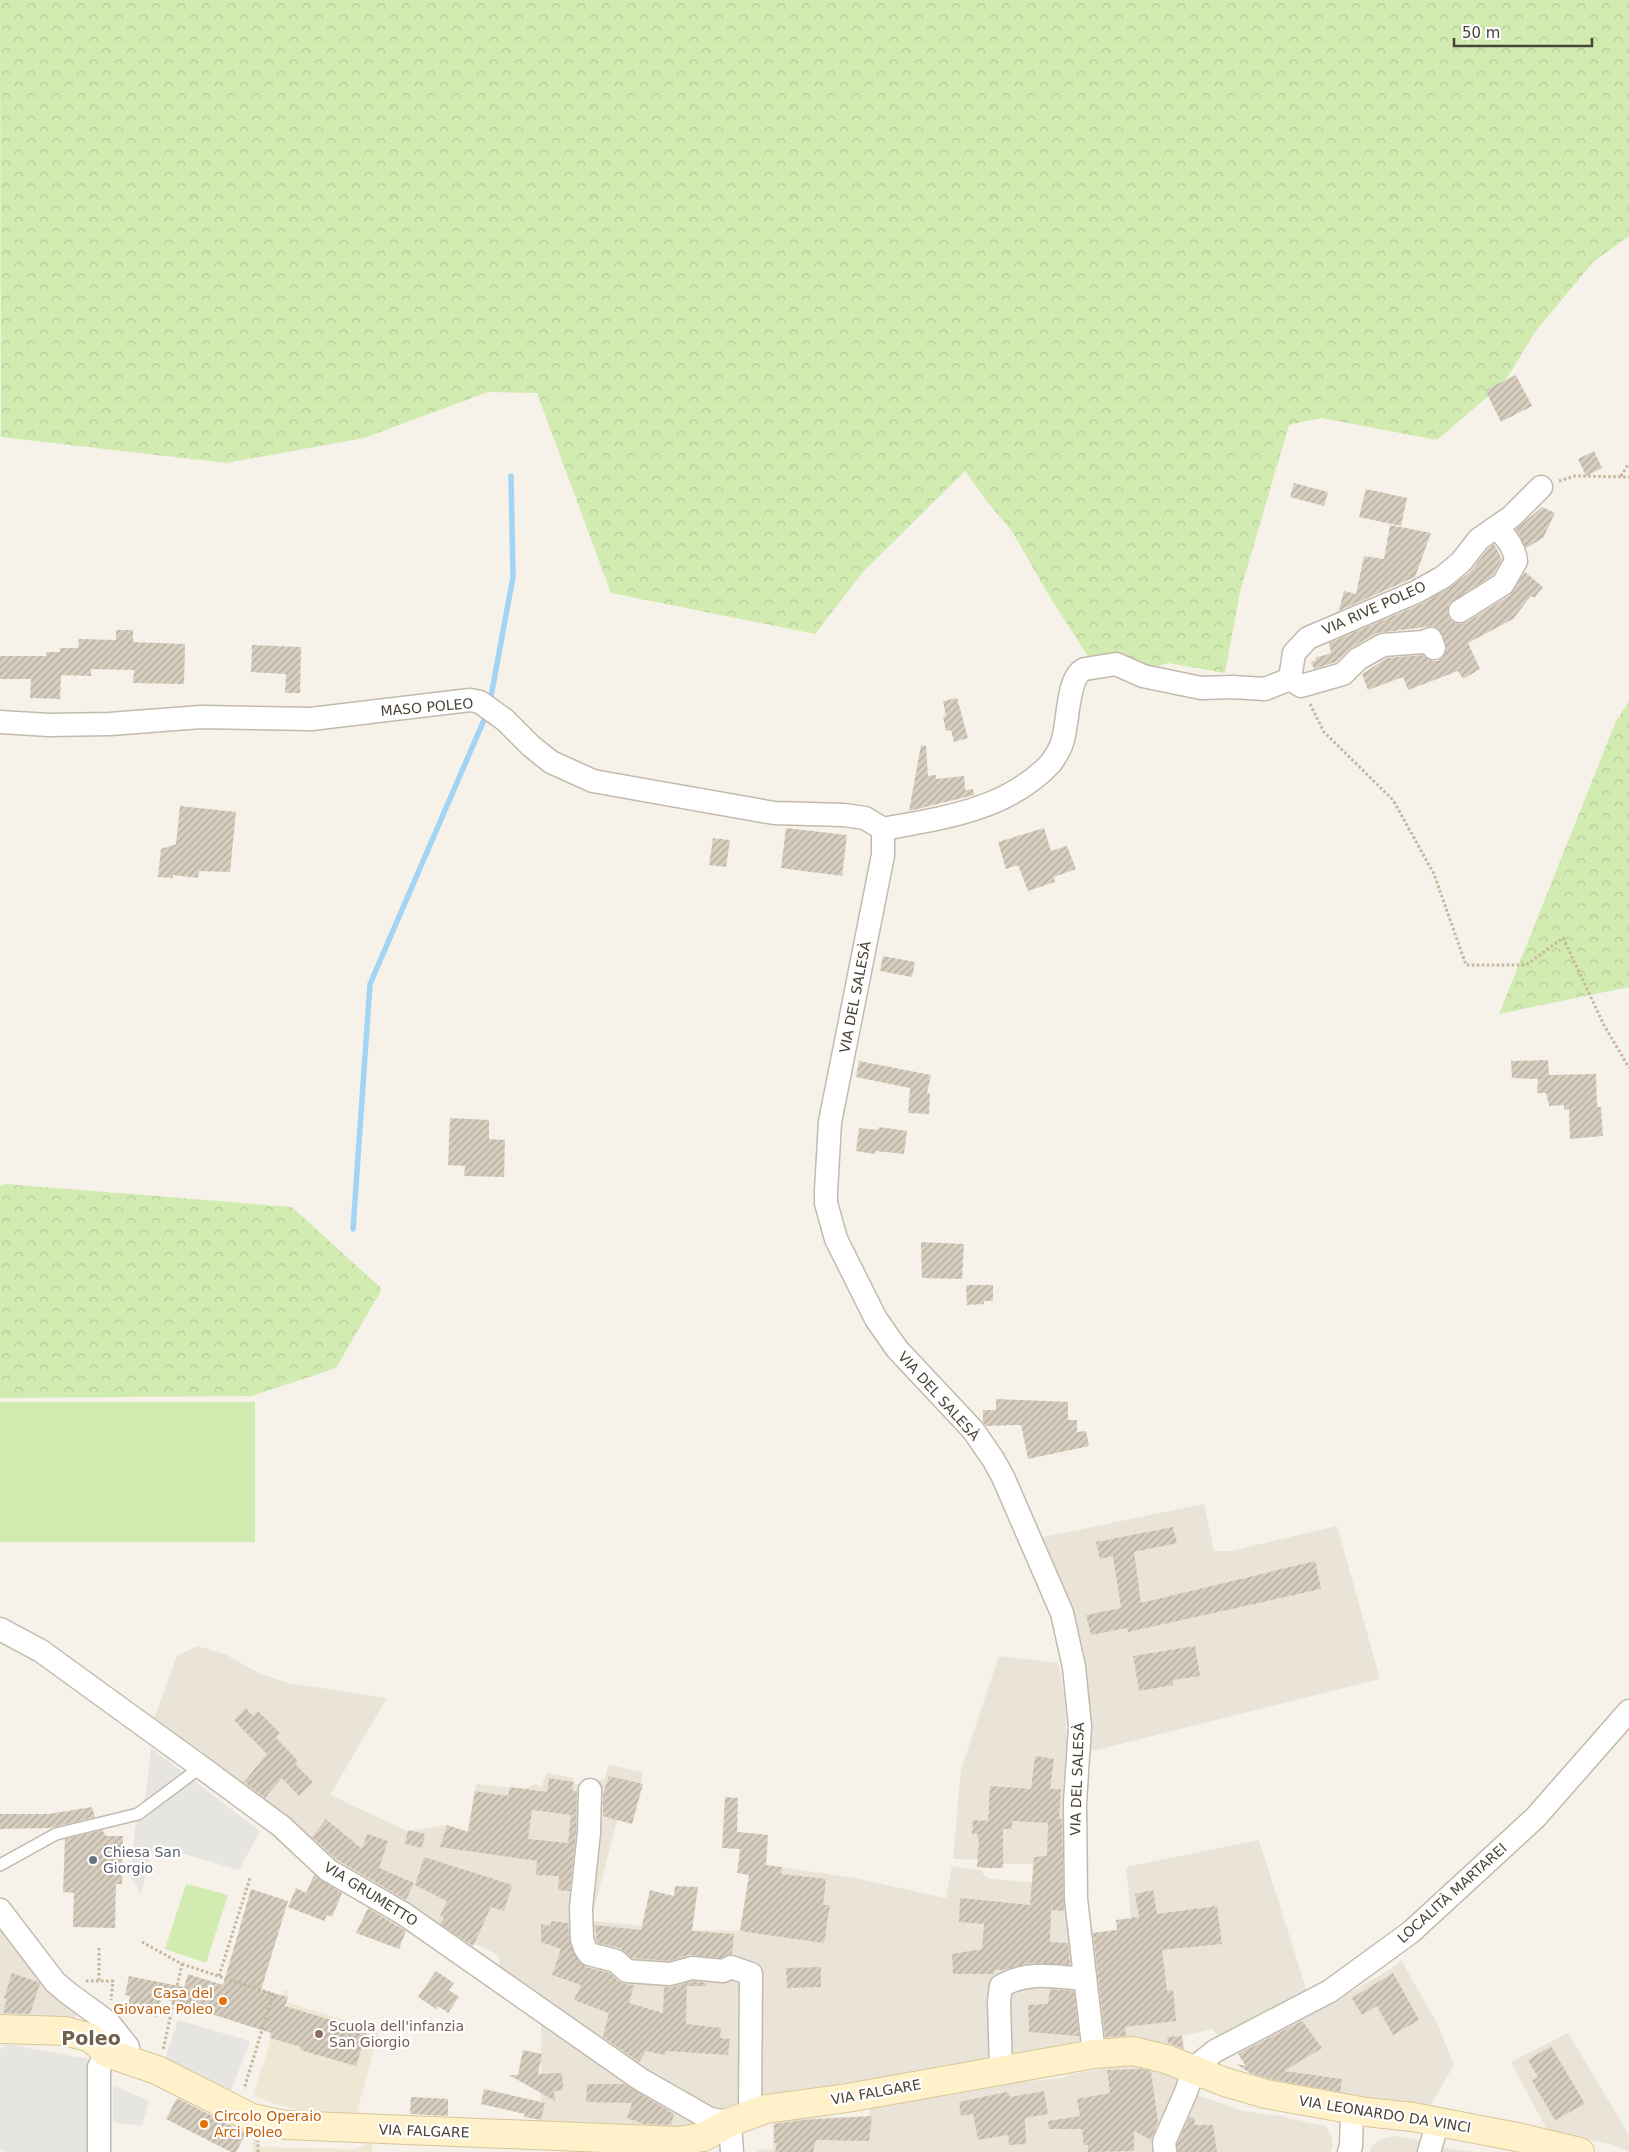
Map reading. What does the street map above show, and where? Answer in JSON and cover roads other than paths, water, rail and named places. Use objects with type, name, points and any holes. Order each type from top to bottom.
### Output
[{"type":"street","name":"VIA RIVE POLEO","points":[[1295,683],[1294,653],[1308,638],[1416,592],[1443,576],[1461,562],[1479,539],[1511,518],[1541,486]]},
{"type":"street","points":[[1460,612],[1503,584],[1516,561],[1504,534],[1497,528]]},
{"type":"street","points":[[883,829],[958,815],[990,805],[1034,778],[1051,762],[1063,742],[1074,682],[1081,670],[1116,664],[1143,676],[1201,688],[1232,687],[1265,690],[1343,674],[1358,659],[1383,645],[1423,642],[1430,639],[1434,648]]},
{"type":"street","name":"MASO POLEO","points":[[0,722],[49,725],[110,724],[201,717],[311,719],[470,700],[480,702],[490,709],[551,762],[593,781],[774,812],[844,815],[865,818],[883,829]]},
{"type":"street","name":"VIA DEL SALESÀ","points":[[883,829],[883,855],[830,1122],[826,1166],[826,1203],[836,1239],[876,1320],[897,1348],[974,1430],[1004,1476],[1062,1613],[1074,1667],[1080,1726],[1075,1803],[1075,1876],[1094,2054]]},
{"type":"street","name":"VIA GRUMETTO","points":[[0,1628],[41,1651],[281,1826],[328,1870],[404,1914],[640,2079],[710,2119],[740,2118]]},
{"type":"street","name":"LOCALITÀ MARTAREI","points":[[1194,2068],[1215,2051],[1330,1991],[1411,1932],[1535,1818],[1629,1711]]},
{"type":"street","points":[[590,1790],[589,1832],[581,1908],[581,1932],[585,1948],[593,1956],[616,1961],[627,1971],[670,1974],[692,1968],[723,1971],[731,1967],[750,1974],[740,2118],[732,2152]]},
{"type":"street","points":[[0,1910],[56,1982],[68,1993],[110,2023],[118,2050],[99,2067],[99,2152]]},
{"type":"street","points":[[1001,2070],[999,2001],[1001,1986],[1028,1975],[1085,1979]]},
{"type":"street","name":"VIA FALGARE","points":[[0,2029],[65,2030],[91,2038],[252,2118],[286,2125],[600,2144],[678,2141],[703,2137],[740,2118],[783,2106],[846,2098],[1094,2054],[1133,2051],[1194,2068]]},
{"type":"street","points":[[1165,2152],[1164,2142],[1186,2092],[1194,2068]]},
{"type":"street","name":"VIA LEONARDO DA VINCI","points":[[1194,2068],[1225,2082],[1266,2094],[1352,2110],[1438,2122],[1501,2144],[1566,2151]]},
{"type":"street","points":[[1349,2152],[1351,2146],[1352,2110]]},
{"type":"street","points":[[1429,2152],[1438,2122]]},
{"type":"lane","points":[[0,1865],[56,1834],[138,1814],[201,1767]]},
{"type":"lane","points":[[118,2050],[161,2059]]},
{"type":"lane","points":[[238,2098],[286,2125]]},
{"type":"waterway","points":[[490,702],[513,577],[511,476]]},
{"type":"waterway","points":[[353,1229],[370,984],[487,713]]},
{"type":"place","name":"Chiesa San Giorgio","points":[[93,1860]]},
{"type":"place","name":"Casa del Giovane Poleo","points":[[223,2001]]},
{"type":"place","name":"Scuola dell'infanzia San Giorgio","points":[[319,2034]]},
{"type":"place","name":"Circolo Operaio Arci Poleo","points":[[204,2124]]},
{"type":"district","name":"Poleo","points":[[91,2038]]}]
